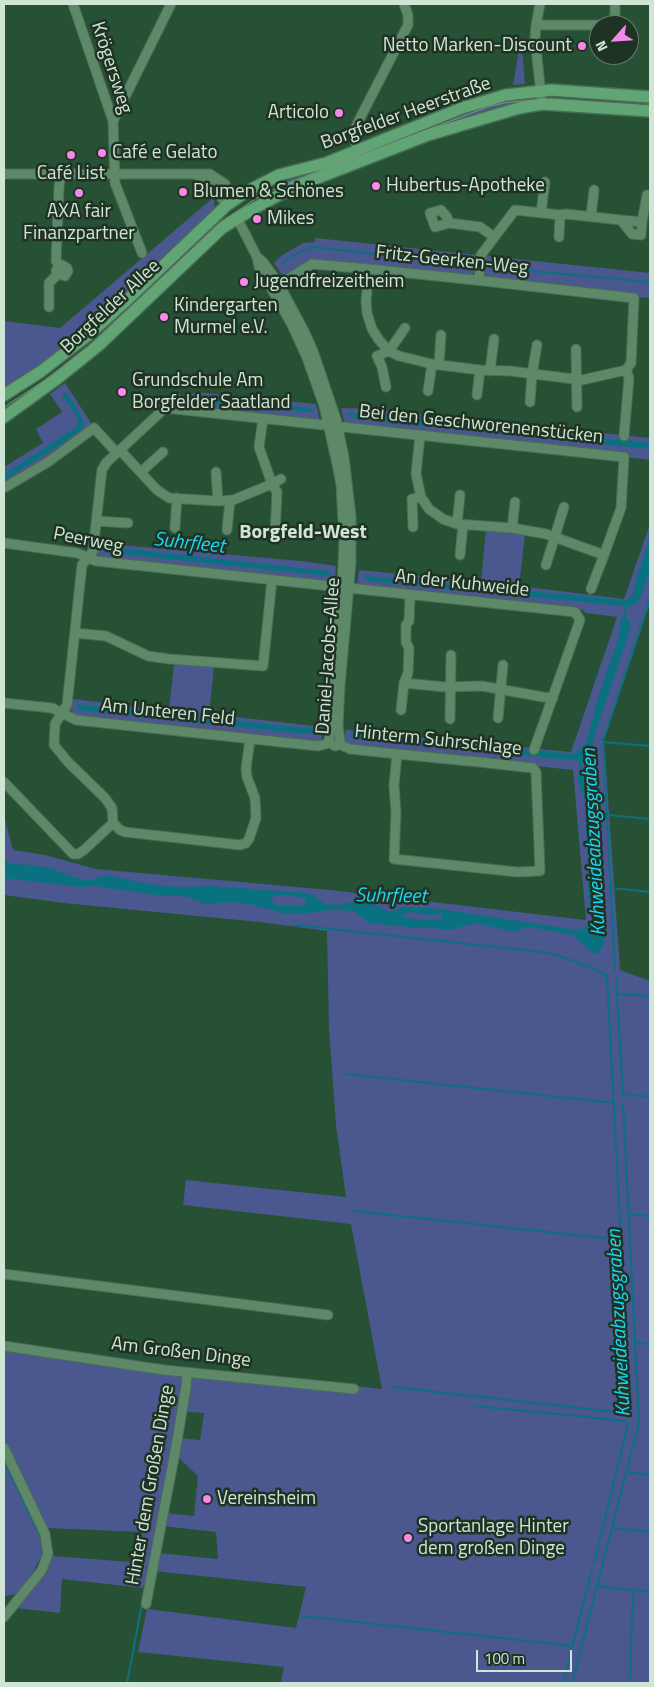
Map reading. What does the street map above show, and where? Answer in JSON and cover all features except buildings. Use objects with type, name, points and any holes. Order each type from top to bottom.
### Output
[{"type":"main road","name":"Borgfelder Heerstraße","points":[[230,203],[246,192],[279,175],[356,152],[484,101],[506,95],[541,90],[650,97]]},
{"type":"main road","name":"Borgfelder Heerstraße","points":[[237,218],[307,181],[404,144],[496,114],[542,104],[650,111]]},
{"type":"main road","points":[[230,203],[237,218]]},
{"type":"main road","name":"Borgfelder Allee","points":[[4,395],[40,372],[87,336],[126,302],[230,203]]},
{"type":"main road","name":"Borgfelder Allee","points":[[4,417],[50,384],[92,350],[206,242],[237,218]]},
{"type":"street","name":"Krögersweg","points":[[73,4],[113,122],[114,174],[118,191],[142,252]]},
{"type":"street","points":[[113,122],[171,4]]},
{"type":"street","points":[[356,152],[356,128],[359,120],[408,25],[408,15],[404,4]]},
{"type":"street","points":[[540,4],[535,39],[542,104]]},
{"type":"street","points":[[536,25],[589,26]]},
{"type":"street","points":[[4,174],[194,174],[210,183],[230,203]]},
{"type":"street","points":[[49,307],[49,283],[58,270],[56,261],[61,174]]},
{"type":"street","points":[[541,213],[544,182]]},
{"type":"street","points":[[591,216],[594,190]]},
{"type":"street","points":[[621,220],[632,234],[641,235],[647,194]]},
{"type":"street","points":[[478,280],[481,255],[515,210],[642,222]]},
{"type":"street","points":[[559,237],[560,215]]},
{"type":"street","name":"Daniel-Jacobs-Allee","points":[[237,218],[257,257],[259,267],[276,286],[307,358],[344,457],[351,516],[351,563],[333,686],[335,744]]},
{"type":"street","points":[[449,223],[480,227],[494,237]]},
{"type":"street","name":"Fritz-Geerken-Weg","points":[[276,286],[312,264],[478,280],[634,298],[631,363],[626,370]]},
{"type":"street","points":[[369,269],[366,301],[367,313],[372,329],[389,351],[399,356],[435,364],[582,380],[626,370],[629,378],[624,436]]},
{"type":"street","points":[[386,387],[377,356],[389,351],[406,328]]},
{"type":"street","points":[[428,391],[441,335]]},
{"type":"street","points":[[490,370],[494,339]]},
{"type":"street","points":[[530,402],[537,344]]},
{"type":"street","points":[[576,349],[577,407]]},
{"type":"street","points":[[477,395],[480,370]]},
{"type":"street","name":"Bei den Geschworenenstücken","points":[[118,451],[165,408],[624,457],[621,508],[604,555]]},
{"type":"street","points":[[263,419],[259,447],[272,484],[277,492],[275,534]]},
{"type":"street","points":[[4,488],[48,462],[94,428],[141,472],[157,490],[169,498],[230,500],[281,479]]},
{"type":"street","points":[[420,436],[416,474],[421,497],[429,509],[443,519],[460,524],[512,528],[546,534],[604,555],[591,589]]},
{"type":"street","points":[[118,451],[102,470],[93,551],[82,565],[67,705],[55,724],[54,745],[68,762],[105,798],[112,808],[115,827],[124,832],[240,845],[246,843],[256,818],[255,798],[246,769],[250,739]]},
{"type":"street","points":[[141,472],[163,452]]},
{"type":"street","points":[[216,472],[218,501]]},
{"type":"street","points":[[460,495],[460,554]]},
{"type":"street","points":[[413,526],[412,499],[421,497]]},
{"type":"street","points":[[175,528],[177,498]]},
{"type":"street","points":[[227,530],[230,500]]},
{"type":"street","points":[[512,528],[515,502]]},
{"type":"street","points":[[546,565],[564,506]]},
{"type":"street","points":[[96,521],[128,523]]},
{"type":"street","name":"Peerweg","points":[[4,543],[77,553],[96,561],[346,588]]},
{"type":"street","points":[[76,633],[106,636],[136,651],[155,657],[220,664],[263,666],[272,580]]},
{"type":"street","name":"An der Kuhweide","points":[[346,588],[575,612],[580,620],[553,698]]},
{"type":"street","points":[[402,710],[404,684],[408,673],[406,625],[409,621],[410,595]]},
{"type":"street","points":[[450,719],[451,654]]},
{"type":"street","points":[[498,718],[503,665]]},
{"type":"street","points":[[404,684],[451,687],[482,686],[553,698],[534,750]]},
{"type":"street","name":"Am Unteren Feld","points":[[4,703],[52,708],[76,720],[318,746],[335,744]]},
{"type":"street","name":"Hinterm Suhrschlage","points":[[335,744],[350,749],[533,768],[536,772],[540,870],[517,872],[394,859],[396,813],[394,785],[397,754]]},
{"type":"street","points":[[4,782],[73,854],[78,854],[84,850],[113,823]]},
{"type":"street","points":[[4,1274],[328,1315]]},
{"type":"street","name":"Am Großen Dinge","points":[[4,1346],[164,1370],[354,1389]]},
{"type":"street","name":"Hinter dem Großen Dinge","points":[[146,1604],[176,1447],[187,1372]]},
{"type":"street","points":[[4,1448],[45,1534],[48,1554],[38,1576],[4,1617]]},
{"type":"shaded area","points":[[519,49],[522,49],[525,84],[513,85]]},
{"type":"shaded area","points":[[527,94],[528,102],[289,186],[285,177],[461,111]]},
{"type":"shaded area","points":[[214,197],[215,212],[78,338],[4,390],[4,321],[60,328]]},
{"type":"shaded area","points":[[315,238],[477,255],[475,272],[470,276],[315,261],[284,278],[274,263],[281,256],[303,243],[315,242]]},
{"type":"shaded area","points":[[487,256],[650,273],[650,298],[638,297],[638,295],[491,280],[486,278],[483,272]]},
{"type":"shaded area","points":[[65,383],[93,426],[69,444],[4,485],[4,467],[43,443],[36,429],[62,412],[50,394]]},
{"type":"shaded area","points":[[195,392],[316,404],[320,421],[188,407],[191,396]]},
{"type":"shaded area","points":[[341,408],[369,409],[650,438],[650,460],[345,425]]},
{"type":"shaded area","points":[[650,524],[650,603],[604,740],[620,970],[650,981],[650,1683],[281,1683],[284,1667],[138,1652],[147,1609],[296,1628],[306,1587],[154,1571],[158,1553],[218,1559],[216,1532],[163,1526],[166,1513],[194,1516],[198,1476],[177,1456],[180,1438],[200,1440],[204,1413],[178,1411],[147,1584],[144,1584],[143,1588],[62,1579],[60,1613],[15,1608],[47,1573],[53,1556],[143,1563],[142,1532],[46,1528],[4,1440],[4,1343],[184,1367],[382,1389],[351,1224],[183,1205],[186,1180],[346,1197],[336,1125],[329,1029],[327,931],[4,895],[4,816],[13,850],[45,855],[96,869],[330,890],[586,920],[573,770],[349,746],[345,740],[346,730],[571,752],[617,617],[586,613],[583,610],[357,586],[359,570],[481,582],[486,530],[525,534],[519,586],[624,599]]},
{"type":"shaded area","points":[[98,543],[301,561],[336,566],[335,583],[99,559],[97,553]]},
{"type":"shaded area","points":[[174,664],[214,667],[209,714],[323,727],[322,738],[318,743],[76,717],[71,710],[72,699],[169,710]]},
{"type":"shaded area","points":[[4,1462],[40,1538],[44,1552],[30,1577],[16,1594],[4,1596]]},
{"type":"water","points":[[65,391],[81,415],[84,427],[60,445],[4,480],[4,474],[78,426],[77,416],[62,395]]},
{"type":"water","points":[[204,397],[310,408],[314,412],[204,403],[201,401]]},
{"type":"water","points":[[350,413],[650,443],[650,449],[357,419],[346,415]]},
{"type":"water","points":[[650,537],[650,572],[640,599],[634,605],[627,607],[626,617],[630,622],[630,631],[595,733],[592,749],[582,763],[583,775],[594,787],[596,797],[605,934],[604,943],[599,953],[595,954],[590,951],[573,935],[529,927],[513,932],[476,923],[449,930],[418,928],[369,923],[355,912],[337,909],[306,913],[282,913],[250,904],[229,902],[205,904],[184,896],[162,896],[94,886],[80,887],[4,878],[4,860],[12,864],[49,868],[86,880],[107,875],[146,884],[178,887],[211,886],[308,893],[326,904],[338,905],[360,900],[376,905],[388,912],[404,907],[440,909],[570,929],[582,929],[593,920],[593,913],[589,904],[588,892],[585,800],[577,778],[579,761],[356,739],[349,736],[352,733],[358,733],[574,754],[586,743],[598,698],[619,637],[621,618],[624,616],[625,607],[370,581],[363,577],[625,600],[633,595],[636,579]],"holes":[[[288,895],[304,898],[306,903],[304,906],[279,906],[270,900],[273,896]],[[410,912],[431,915],[439,914],[443,917],[441,920],[424,920],[401,915]]]},
{"type":"water","points":[[102,546],[327,571],[332,574],[327,576],[104,552]]},
{"type":"water","points":[[77,704],[317,729],[321,733],[295,733],[78,710]]},
{"type":"waterway","points":[[282,263],[302,251],[314,247],[473,265]]},
{"type":"waterway","points":[[488,267],[650,282]]},
{"type":"waterway","name":"Kuhweideabzugsgraben","points":[[615,970],[603,741],[650,599]]},
{"type":"waterway","points":[[603,742],[650,746]]},
{"type":"waterway","points":[[608,815],[650,819]]},
{"type":"waterway","points":[[611,888],[650,892]]},
{"type":"waterway","points":[[295,925],[550,953],[582,964],[606,975],[607,978],[629,1412],[392,1387]]},
{"type":"waterway","name":"Kuhweideabzugsgraben","points":[[616,978],[623,1096]]},
{"type":"waterway","points":[[618,994],[650,996]]},
{"type":"waterway","points":[[347,1074],[613,1103]]},
{"type":"waterway","points":[[623,1094],[650,1097]]},
{"type":"waterway","name":"Kuhweideabzugsgraben","points":[[572,1683],[639,1423],[623,1104]]},
{"type":"waterway","points":[[354,1211],[621,1240]]},
{"type":"waterway","points":[[629,1214],[650,1216]]},
{"type":"waterway","points":[[636,1343],[650,1344]]},
{"type":"waterway","points":[[475,1406],[617,1420],[625,1421],[628,1424],[594,1564]]},
{"type":"waterway","points":[[4,1461],[42,1540]]},
{"type":"waterway","points":[[626,1472],[650,1475]]},
{"type":"waterway","points":[[613,1528],[650,1532]]},
{"type":"waterway","points":[[563,1683],[592,1570]]},
{"type":"waterway","points":[[598,1586],[650,1592]]},
{"type":"waterway","points":[[630,1683],[634,1590]]},
{"type":"waterway","points":[[127,1683],[142,1604]]},
{"type":"waterway","points":[[301,1616],[573,1646]]},
{"type":"tram line","points":[[4,407],[47,379],[88,347],[223,221],[255,199],[280,186],[490,106],[510,102],[552,99],[650,106]]},
{"type":"place","name":"Netto Marken-Discount","points":[[582,46]]},
{"type":"place","name":"Articolo","points":[[339,113]]},
{"type":"place","name":"Café e Gelato","points":[[102,153]]},
{"type":"place","name":"Café List","points":[[71,155]]},
{"type":"place","name":"Hubertus-Apotheke","points":[[376,186]]},
{"type":"place","name":"Blumen & Schönes","points":[[183,192]]},
{"type":"place","name":"AXA fair Finanzpartner","points":[[79,193]]},
{"type":"place","name":"Mikes","points":[[257,219]]},
{"type":"place","name":"Jugendfreizeitheim","points":[[244,282]]},
{"type":"place","name":"Kindergarten Murmel e.V.","points":[[164,317]]},
{"type":"place","name":"Grundschule Am Borgfelder Saatland","points":[[122,392]]},
{"type":"place","name":"Vereinsheim","points":[[207,1499]]},
{"type":"place","name":"Sportanlage Hinter dem großen Dinge","points":[[408,1538]]},
{"type":"district","name":"Borgfeld-West","points":[[303,533]]},
{"type":"water label","name":"Suhrfleet","points":[[189,544]]},
{"type":"water label","name":"Suhrfleet","points":[[391,897]]}]
